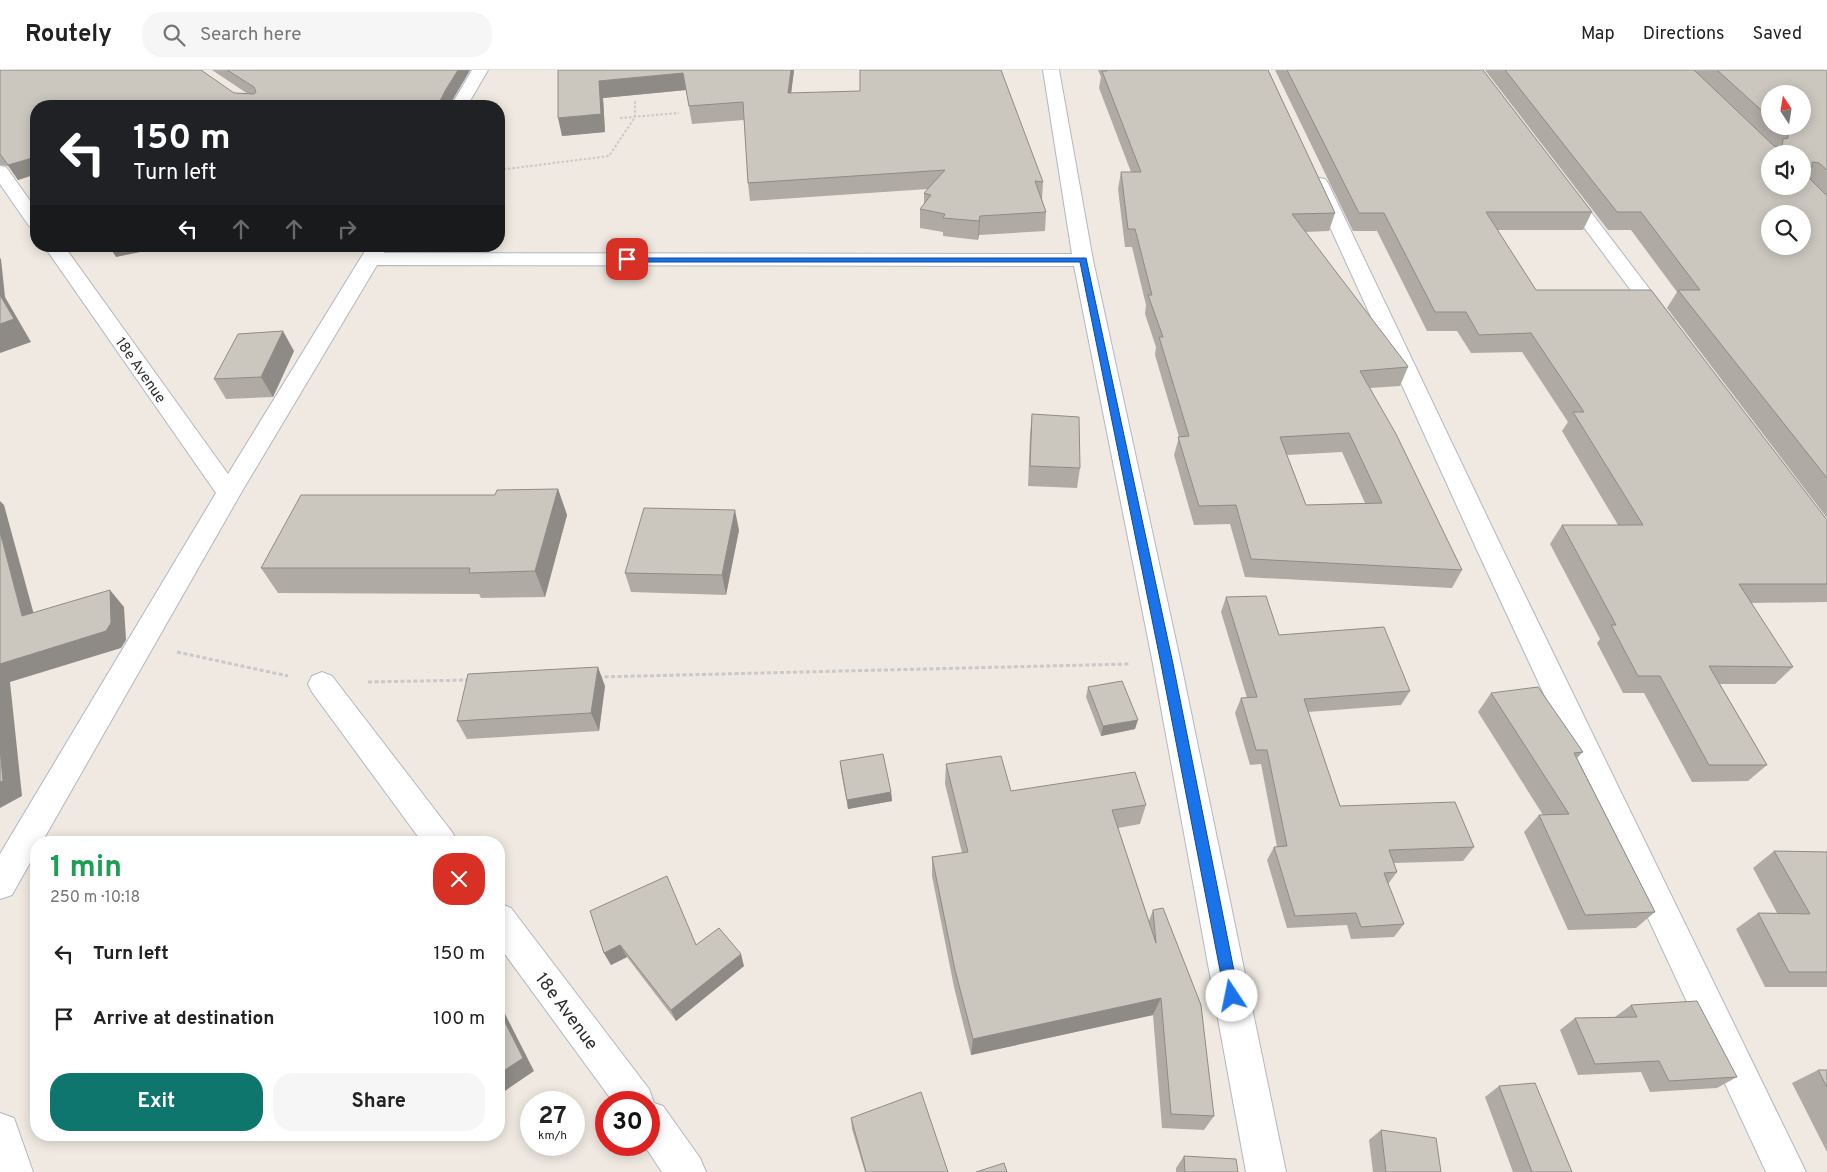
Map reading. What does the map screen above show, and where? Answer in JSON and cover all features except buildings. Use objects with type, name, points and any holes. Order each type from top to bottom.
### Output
[{"type":"street","points":[[462,100],[480,70]]},
{"type":"street","points":[[1051,70],[1083,260],[1167,664],[1266,1172]]},
{"type":"street","points":[[1308,160],[1489,548],[1786,1172]]},
{"type":"street","points":[[0,171],[30,214]]},
{"type":"street","points":[[1552,173],[1672,332]]},
{"type":"street","name":"18e Avenue","points":[[58,252],[229,493]]},
{"type":"street","points":[[0,884],[229,493],[374,253],[1083,260]]},
{"type":"street","points":[[322,684],[436,836]]},
{"type":"street","name":"18e Avenue","points":[[505,927],[628,1091]]},
{"type":"street","points":[[0,1132],[13,1172]]},
{"type":"street","points":[[660,1135],[686,1172]]},
{"type":"path","points":[[505,169],[609,156],[635,117],[635,101]]},
{"type":"path","points":[[620,118],[678,113]]},
{"type":"path","points":[[142,644],[322,684],[471,680]]},
{"type":"path","points":[[590,677],[1167,664]]},
{"type":"route","points":[[627,259],[1083,260],[1167,664],[1232,996]]}]
